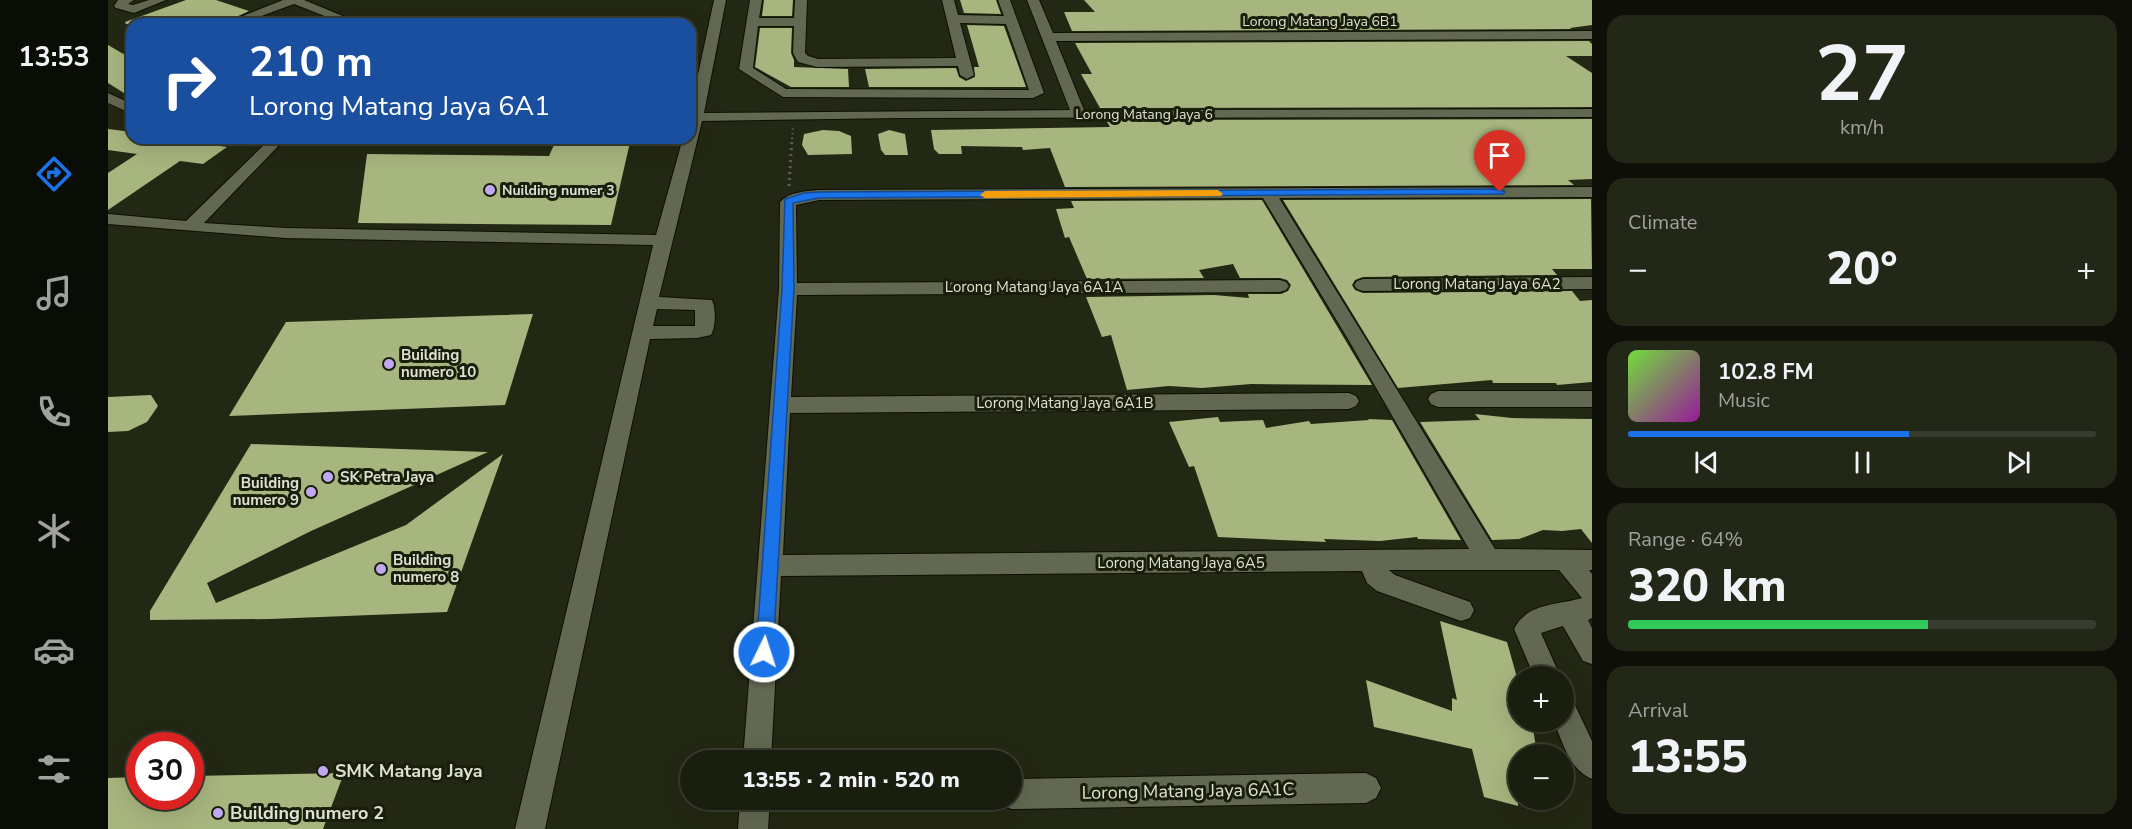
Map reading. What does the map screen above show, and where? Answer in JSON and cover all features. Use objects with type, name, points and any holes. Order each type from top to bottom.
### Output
[{"type":"street","points":[[128,0],[120,6],[134,9],[160,0]]},
{"type":"street","points":[[245,18],[294,0],[342,18]]},
{"type":"street","points":[[696,117],[720,0]]},
{"type":"street","points":[[756,0],[746,69],[783,93],[845,78],[964,62]]},
{"type":"street","points":[[801,0],[799,53],[803,59],[817,63],[845,78],[898,93],[1037,93],[1010,20]]},
{"type":"street","points":[[948,0],[972,93]]},
{"type":"street","points":[[1010,20],[1020,3],[1048,37],[1079,114]]},
{"type":"street","points":[[281,18],[313,6]]},
{"type":"street","points":[[955,20],[1010,20]]},
{"type":"street","points":[[753,22],[799,22]]},
{"type":"street","name":"Lorong Matang Jaya 6B1","points":[[1048,37],[1592,35]]},
{"type":"street","points":[[898,93],[900,114]]},
{"type":"street","points":[[108,97],[126,107]]},
{"type":"street","name":"Lorong Matang Jaya 6","points":[[696,117],[900,114],[1592,113]]},
{"type":"street","points":[[190,226],[273,144]]},
{"type":"street","points":[[530,829],[663,240],[689,144]]},
{"type":"street","points":[[758,750],[788,289],[788,202],[804,196],[819,195],[1592,192]]},
{"type":"street","points":[[1268,193],[1358,339],[1488,559]]},
{"type":"street","points":[[108,219],[285,233],[663,240]]},
{"type":"street","name":"Lorong Matang Jaya 6A2","points":[[1363,285],[1592,283]]},
{"type":"street","name":"Lorong Matang Jaya 6A1A","points":[[788,289],[1280,286]]},
{"type":"street","points":[[642,333],[704,330],[705,304],[649,303]]},
{"type":"street","points":[[1438,399],[1592,399]]},
{"type":"street","name":"Lorong Matang Jaya 6A1B","points":[[780,405],[1349,401]]},
{"type":"street","name":"Lorong Matang Jaya 6A5","points":[[770,566],[1371,562],[1488,559],[1592,561]]},
{"type":"street","points":[[1566,561],[1592,592]]},
{"type":"street","points":[[1371,562],[1376,575],[1386,583],[1461,610]]},
{"type":"street","points":[[1583,609],[1575,623],[1592,652]]},
{"type":"street","points":[[1543,666],[1527,629],[1537,620],[1583,609]]},
{"type":"street","points":[[1572,732],[1580,749],[1592,764]]},
{"type":"street","name":"Lorong Matang Jaya 6A1C","points":[[1022,794],[1366,788]]},
{"type":"street","points":[[753,829],[754,810]]},
{"type":"path","points":[[788,202],[794,116]]},
{"type":"building","points":[[186,0],[216,0],[249,11],[234,18],[136,18]]},
{"type":"building","points":[[764,0],[793,0],[792,16],[762,16]]},
{"type":"building","points":[[960,0],[996,0],[1001,14],[964,13]]},
{"type":"building","points":[[1084,0],[1592,0],[1592,25],[1571,29],[1072,31],[1064,12],[1095,12]]},
{"type":"building","points":[[967,25],[1004,26],[1026,87],[869,87],[865,69],[956,68],[959,77],[966,81],[975,77],[974,67],[979,67]]},
{"type":"building","points":[[760,28],[792,28],[791,53],[794,67],[848,69],[849,87],[791,87],[755,67]]},
{"type":"building","points":[[1589,41],[1592,44],[1592,56],[1566,56],[1592,73],[1592,107],[1100,108],[1081,74],[1092,74],[1075,43]]},
{"type":"building","points":[[108,45],[126,56],[126,94],[108,83]]},
{"type":"building","points":[[1592,119],[1592,179],[1568,180],[1574,185],[1065,187],[1050,148],[1023,150],[1022,147],[961,146],[962,154],[939,154],[934,149],[931,130],[1110,127],[1106,120]]},
{"type":"building","points":[[108,129],[126,131],[126,144],[205,144],[227,147],[203,164],[180,161],[108,210],[108,173],[137,154],[108,150]]},
{"type":"building","points":[[823,130],[839,131],[851,136],[852,154],[808,155],[802,145],[804,134]]},
{"type":"building","points":[[889,130],[905,134],[908,155],[885,155],[881,150],[878,134]]},
{"type":"building","name":"Nuilding numer 3","points":[[554,144],[630,144],[611,225],[358,223],[367,154],[549,156]]},
{"type":"building","points":[[1591,199],[1592,269],[1552,269],[1557,275],[1363,277],[1355,280],[1352,285],[1355,290],[1363,293],[1572,291],[1580,301],[1592,300],[1592,382],[1557,385],[1556,383],[1493,383],[1492,380],[1398,388],[1283,200]]},
{"type":"building","points":[[1262,200],[1372,385],[1251,384],[1202,388],[1169,386],[1127,390],[1111,335],[1102,337],[1086,297],[1214,295],[1249,298],[1248,294],[1281,294],[1288,291],[1291,285],[1287,280],[1280,278],[1240,278],[1233,264],[1199,270],[1204,278],[1087,279],[1069,237],[1065,238],[1056,209],[1074,208],[1071,201]]},
{"type":"building","name":"Building numero 10","points":[[533,314],[505,405],[229,416],[286,322]]},
{"type":"building","points":[[151,395],[158,406],[147,422],[128,431],[108,432],[108,397]]},
{"type":"building","points":[[1475,414],[1512,418],[1592,419],[1592,543],[1581,529],[1543,530],[1519,539],[1492,540],[1420,422],[1480,420]]},
{"type":"building","points":[[1218,417],[1220,422],[1263,420],[1266,428],[1309,421],[1311,424],[1368,419],[1392,420],[1461,540],[1418,539],[1417,537],[1380,541],[1324,539],[1326,542],[1218,537],[1194,466],[1189,467],[1169,422]]},
{"type":"building","points":[[251,444],[488,452],[311,531],[207,583],[216,603],[406,525],[503,454],[447,612],[270,619],[150,620],[150,611]]},
{"type":"building","points":[[1440,621],[1507,642],[1514,666],[1508,666],[1508,732],[1534,732],[1535,744],[1508,744],[1508,803],[1484,797],[1472,749],[1374,727],[1366,680],[1452,711],[1452,698],[1457,700]]},
{"type":"building","name":"Building numero 2","points":[[344,773],[323,829],[108,829],[108,778],[126,777],[126,810],[204,810],[204,776]]},
{"type":"slow traffic","points":[[985,195],[1218,194]]},
{"type":"place","name":"Nuilding numer 3","points":[[490,190]]},
{"type":"place","name":"Building numero 10","points":[[389,364]]},
{"type":"place","name":"SK Petra Jaya","points":[[328,477]]},
{"type":"place","name":"Building numero 9","points":[[311,492]]},
{"type":"place","name":"Building numero 8","points":[[381,569]]},
{"type":"place","name":"SMK Matang Jaya","points":[[323,771]]},
{"type":"place","name":"Building numero 2","points":[[218,813]]},
{"type":"route","points":[[764,652],[788,289],[788,202],[804,196],[819,195],[1500,192]]}]
